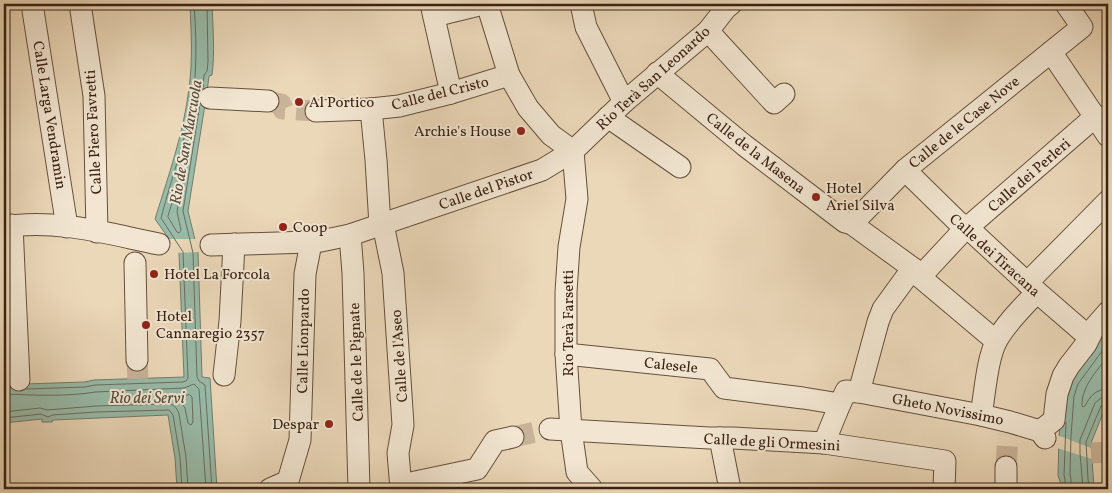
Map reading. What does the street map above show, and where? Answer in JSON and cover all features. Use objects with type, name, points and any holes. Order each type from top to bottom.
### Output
[{"type":"street","name":"Calle Larga Vendramin","points":[[32,4],[67,227]]},
{"type":"street","name":"Calle Piero Favretti","points":[[80,4],[94,96],[97,232]]},
{"type":"street","points":[[451,93],[432,10],[485,4],[509,75],[528,108],[551,135],[573,152]]},
{"type":"street","points":[[581,4],[586,27],[624,102]]},
{"type":"street","name":"Calle de le Case Nove","points":[[852,224],[905,170],[1082,28],[1066,4]]},
{"type":"street","name":"Rio Terà San Leonardo","points":[[573,152],[624,102],[708,32],[727,5]]},
{"type":"street","points":[[708,32],[774,103],[784,94]]},
{"type":"street","points":[[1051,52],[1108,136]]},
{"type":"street","name":"Calle de la Masena","points":[[657,73],[744,145],[845,222],[852,224],[917,273],[996,341]]},
{"type":"street","name":"Calle del Cristo","points":[[316,111],[399,106],[451,93],[509,75]]},
{"type":"street","points":[[210,98],[268,101]]},
{"type":"street","name":"Calle de l'Aseo","points":[[371,109],[393,273],[403,424],[398,453],[401,487]]},
{"type":"street","name":"Calle dei Perleri","points":[[824,443],[849,396],[883,309],[907,276],[917,273],[1096,116]]},
{"type":"street","points":[[608,117],[680,167]]},
{"type":"street","name":"Calle del Pistor","points":[[211,245],[310,243],[350,235],[542,170],[573,152]]},
{"type":"street","name":"Rio Terà Farsetti","points":[[573,152],[577,199],[569,247],[566,292],[566,354],[560,429],[577,472],[592,489]]},
{"type":"street","name":"Calle dei Tiracana","points":[[905,170],[958,222],[968,228],[1089,337]]},
{"type":"street","points":[[981,415],[991,355],[996,341],[1032,287],[1108,201]]},
{"type":"street","points":[[19,380],[8,226],[40,225],[97,232],[135,250],[159,244]]},
{"type":"street","name":"Calle de le Pignate","points":[[350,235],[353,273],[359,489]]},
{"type":"street","name":"Calle Lionpardo","points":[[270,489],[288,481],[300,440],[305,274],[310,243]]},
{"type":"street","points":[[224,375],[230,321],[234,244]]},
{"type":"street","points":[[135,250],[137,360]]},
{"type":"street","points":[[1089,337],[1108,312]]},
{"type":"street","name":"Gheto Novissimo","points":[[849,396],[981,415],[1009,428],[1043,435],[1054,420],[1057,394],[1063,376],[1089,337]]},
{"type":"street","name":"Calesele","points":[[566,354],[710,369],[724,388],[803,398],[849,396]]},
{"type":"street","name":"Calle de gli Ormesini","points":[[560,429],[824,443],[945,461],[944,489]]},
{"type":"street","points":[[401,487],[477,469],[495,441],[513,437]]},
{"type":"street","points":[[720,438],[730,489]]},
{"type":"street","points":[[1006,468],[1006,489]]},
{"type":"water","points":[[190,4],[212,4],[214,49],[212,75],[209,76],[188,211],[198,252],[202,377],[210,378],[217,489],[177,489],[175,458],[168,415],[53,420],[52,422],[42,422],[42,419],[4,423],[4,382],[24,384],[184,377],[179,253],[155,219],[175,154],[187,105],[191,56]]},
{"type":"water","points":[[1108,323],[1108,404],[1091,443],[1094,489],[1060,489],[1058,476],[1059,436],[1063,394]]},
{"type":"pier","points":[[165,239],[198,239],[201,252],[175,253]]},
{"type":"pier","points":[[1057,435],[1091,448],[1092,459],[1057,448]]},
{"type":"tunnel","points":[[268,101],[281,104],[283,109],[316,111]]},
{"type":"tunnel","points":[[137,360],[138,379]]},
{"type":"tunnel","points":[[513,437],[550,429]]},
{"type":"tunnel","points":[[1006,467],[1008,435]]},
{"type":"tunnel","points":[[1091,453],[1108,452]]},
{"type":"place","name":"Al Portico","points":[[299,102]]},
{"type":"place","name":"Archie's House","points":[[521,131]]},
{"type":"place","name":"Hotel Ariel Silva","points":[[816,197]]},
{"type":"place","name":"Coop","points":[[283,227]]},
{"type":"place","name":"Hotel La Forcola","points":[[154,274]]},
{"type":"place","name":"Hotel Cannaregio 2357","points":[[146,325]]},
{"type":"place","name":"Despar","points":[[329,424]]},
{"type":"water label","name":"Rio de San Marcuola","points":[[185,142]]},
{"type":"water label","name":"Rio dei Servi","points":[[147,397]]}]
